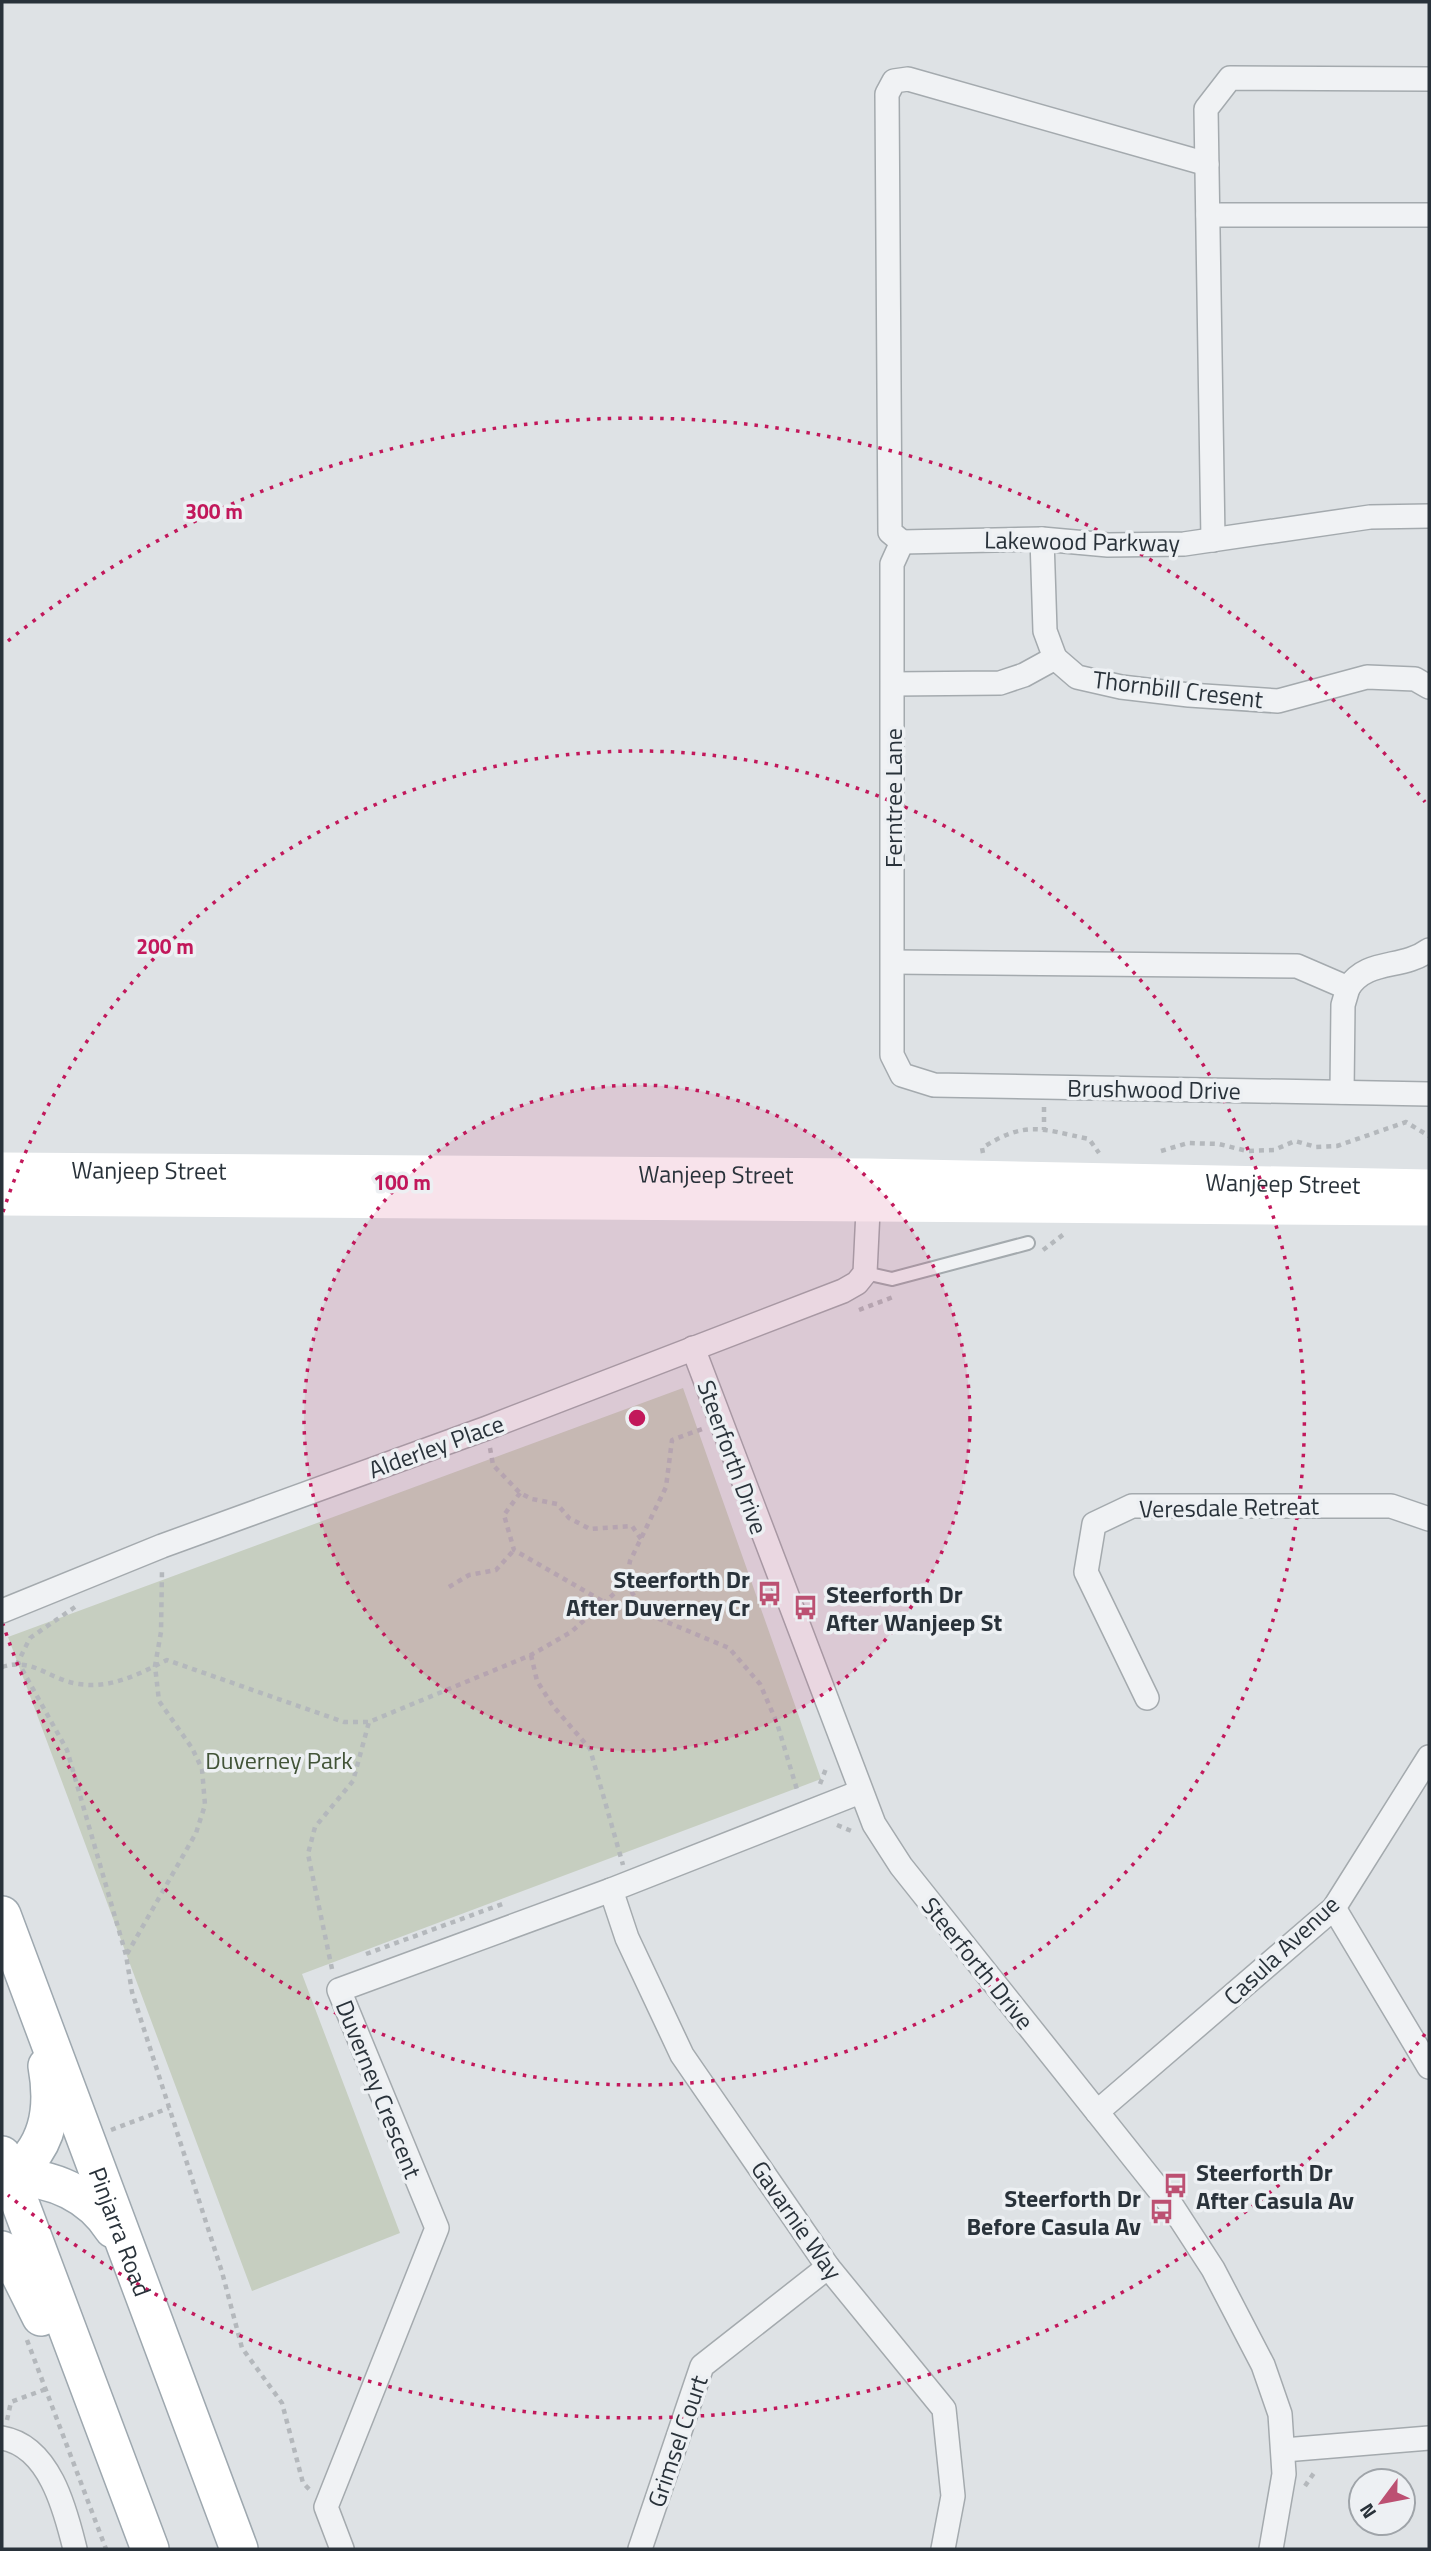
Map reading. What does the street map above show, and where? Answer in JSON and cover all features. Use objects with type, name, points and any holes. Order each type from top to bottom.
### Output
[{"type":"main road","name":"Wanjeep Street","points":[[2,1169],[68,1185]]},
{"type":"main road","name":"Wanjeep Street","points":[[2,1199],[68,1185],[869,1190],[1429,1186]]},
{"type":"main road","name":"Wanjeep Street","points":[[869,1190],[1429,1209]]},
{"type":"main road","name":"Pinjarra Road","points":[[2,1914],[239,2549]]},
{"type":"main road","points":[[4,2170],[33,2158],[51,2110],[50,2082],[36,2006]]},
{"type":"main road","points":[[4,2170],[49,2182],[93,2203],[128,2252]]},
{"type":"main road","points":[[4,2170],[150,2549]]},
{"type":"main road","points":[[2,2250],[20,2275],[46,2327],[97,2407]]},
{"type":"street","points":[[1213,540],[1206,109],[1230,78],[1429,79]]},
{"type":"street","points":[[902,542],[890,532],[887,94],[894,81],[908,79],[1207,164]]},
{"type":"street","points":[[1208,215],[1429,215]]},
{"type":"street","name":"Lakewood Parkway","points":[[902,542],[1042,539],[1108,545],[1184,544],[1370,517],[1429,516]]},
{"type":"street","points":[[892,684],[1000,683],[1024,675],[1055,658],[1045,631],[1042,539]]},
{"type":"street","name":"Ferntree Lane","points":[[892,1055],[892,564],[902,542]]},
{"type":"street","name":"Thornbill Cresent","points":[[1055,658],[1077,677],[1121,687],[1189,695],[1278,701],[1367,677],[1415,679],[1429,687]]},
{"type":"street","points":[[1342,1092],[1343,1005],[1348,988],[1363,971],[1411,962],[1429,950]]},
{"type":"street","points":[[892,962],[1297,966],[1348,988]]},
{"type":"street","name":"Brushwood Drive","points":[[892,1055],[902,1075],[934,1085],[1429,1094]]},
{"type":"street","points":[[865,1273],[869,1190]]},
{"type":"street","name":"Alderley Place","points":[[2,1611],[163,1546],[486,1428],[843,1291],[857,1283],[865,1273]]},
{"type":"street","name":"Steerforth Drive","points":[[692,1348],[874,1824],[901,1866],[1172,2206],[1213,2269],[1273,2392],[1284,2450],[1281,2497],[1271,2549]]},
{"type":"street","name":"Veresdale Retreat","points":[[1147,1698],[1086,1572],[1094,1524],[1132,1506],[1391,1506],[1429,1519]]},
{"type":"street","name":"Casula Avenue","points":[[1097,2112],[1334,1908],[1429,1757]]},
{"type":"street","name":"Duverney Crescent","points":[[326,2507],[437,2228],[339,1990],[620,1886],[860,1792]]},
{"type":"street","name":"Gavarnie Way","points":[[620,1886],[627,1938],[682,2055],[828,2267],[944,2409],[953,2496],[943,2549]]},
{"type":"street","points":[[1334,1908],[1429,2067]]},
{"type":"street","name":"Grimsel Court","points":[[640,2549],[702,2366],[828,2267]]},
{"type":"street","points":[[3,2438],[17,2440],[38,2456],[52,2482],[75,2549]]},
{"type":"street","points":[[1284,2450],[1429,2438]]},
{"type":"street","points":[[326,2507],[342,2549]]},
{"type":"lane","points":[[865,1273],[891,1279],[1028,1243]]},
{"type":"path","points":[[1156,1152],[1188,1143],[1219,1144],[1247,1151],[1274,1150],[1295,1141],[1316,1147],[1337,1146],[1406,1122],[1429,1136]]},
{"type":"path","points":[[985,1164],[982,1148],[1009,1131],[1019,1130],[1039,1129],[1089,1139],[1101,1156]]},
{"type":"path","points":[[853,1312],[904,1293]]},
{"type":"path","points":[[2,1668],[18,1662],[78,1684],[108,1685],[167,1660],[344,1722],[369,1722],[531,1655],[572,1632],[626,1583],[630,1561],[666,1487],[672,1440],[720,1423]]},
{"type":"path","points":[[486,1428],[493,1465],[520,1493],[532,1500],[557,1504],[569,1518],[590,1529],[632,1526],[641,1539]]},
{"type":"path","points":[[520,1493],[504,1515],[514,1550],[604,1602]]},
{"type":"path","points":[[127,1955],[196,1833],[205,1805],[202,1769],[192,1748],[159,1701],[155,1666],[162,1632],[163,1546]]},
{"type":"path","points":[[449,1587],[469,1575],[496,1570],[514,1550]]},
{"type":"path","points":[[626,1583],[645,1614],[729,1648],[760,1684],[777,1723],[799,1797]]},
{"type":"path","points":[[531,1655],[537,1681],[553,1706],[590,1749],[622,1860],[620,1886]]},
{"type":"path","points":[[18,1662],[68,1750],[127,1955],[132,1992],[222,2272],[242,2348],[282,2403],[303,2483],[326,2507]]},
{"type":"path","points":[[339,1990],[308,1854],[315,1827],[353,1782],[369,1722]]},
{"type":"path","points":[[828,1823],[846,1827],[861,1836]]},
{"type":"path","points":[[610,1865],[634,1856]]},
{"type":"path","points":[[362,1956],[511,1901]]},
{"type":"path","points":[[106,2132],[169,2108]]},
{"type":"path","points":[[24,2331],[106,2549]]},
{"type":"path","points":[[3,2438],[11,2402],[46,2389]]},
{"type":"green space","name":"Duverney Park","points":[[683,1388],[821,1779],[302,1974],[400,2233],[252,2291],[8,1637]]},
{"type":"place","name":"Steerforth Dr After Duverney Cr","points":[[770,1593]]},
{"type":"place","name":"Steerforth Dr After Wanjeep St","points":[[806,1608]]},
{"type":"place","name":"Steerforth Dr After Casula Av","points":[[1176,2186]]},
{"type":"place","name":"Steerforth Dr Before Casula Av","points":[[1161,2212]]}]
